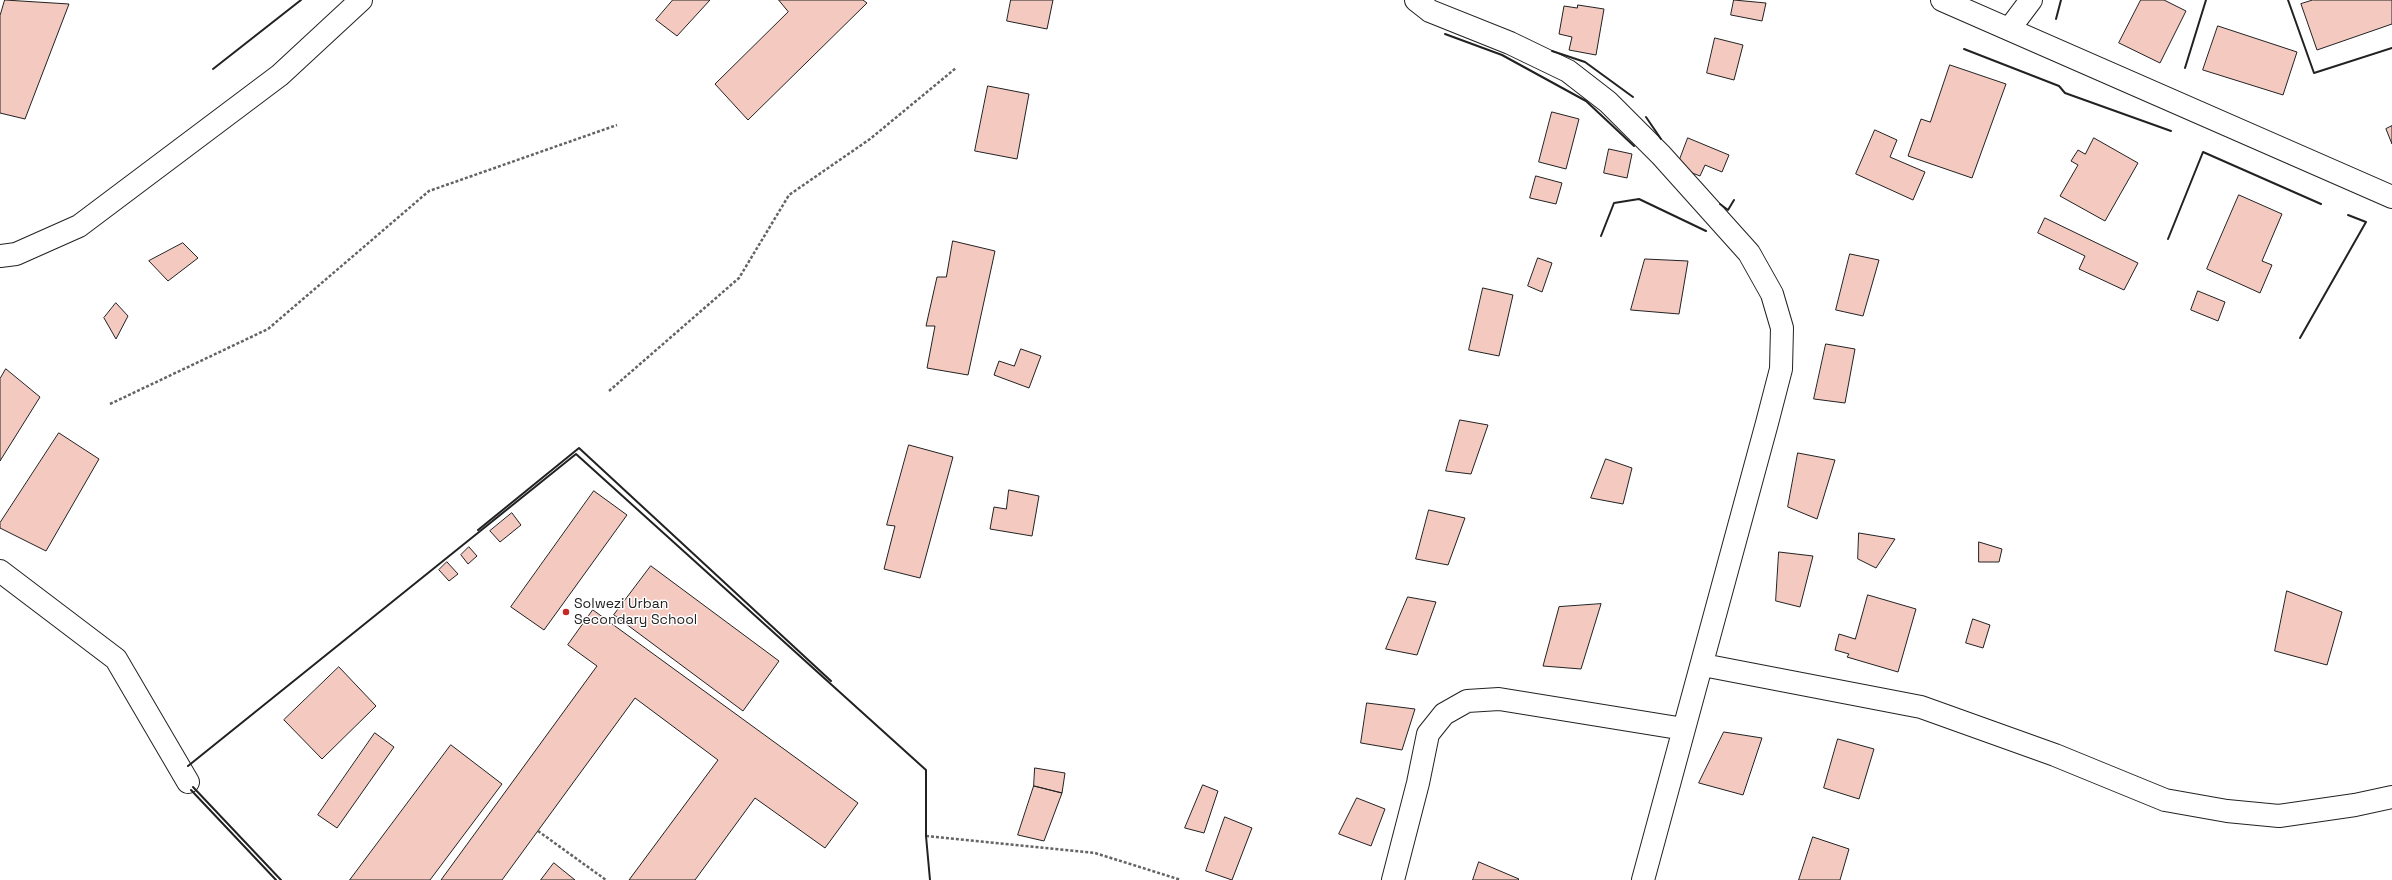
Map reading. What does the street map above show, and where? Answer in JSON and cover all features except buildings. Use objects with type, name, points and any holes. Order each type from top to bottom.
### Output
[{"type":"street","points":[[0,256],[16,254],[79,226],[280,75],[361,0]]},
{"type":"street","points":[[1416,0],[1430,11],[1510,43],[1568,71],[1608,102],[1662,155],[1749,253],[1772,294],[1782,328],[1780,369],[1703,665],[1643,880]]},
{"type":"street","points":[[1942,0],[2010,28],[2392,197]]},
{"type":"street","points":[[2010,28],[2031,0]]},
{"type":"street","points":[[0,571],[116,659],[188,782]]},
{"type":"street","points":[[1703,665],[1921,707],[2049,752],[2165,800],[2227,811],[2280,816],[2355,805],[2392,797]]},
{"type":"street","points":[[1393,880],[1418,783],[1428,734],[1444,714],[1467,701],[1499,699],[1684,729]]},
{"type":"path","points":[[609,391],[740,278],[789,195],[870,138],[956,68]]},
{"type":"path","points":[[110,404],[268,329],[429,191],[617,125]]},
{"type":"path","points":[[538,831],[606,880]]},
{"type":"path","points":[[926,836],[1095,853],[1181,880]]},
{"type":"wall","points":[[213,69],[301,0]]},
{"type":"wall","points":[[2056,19],[2061,0]]},
{"type":"wall","points":[[2185,68],[2206,0]]},
{"type":"wall","points":[[2288,0],[2314,73],[2392,48]]},
{"type":"wall","points":[[1445,34],[1502,55],[1586,101],[1634,146]]},
{"type":"wall","points":[[1964,49],[2059,86],[2065,93],[2171,131]]},
{"type":"wall","points":[[1552,51],[1585,62],[1633,97]]},
{"type":"wall","points":[[1646,117],[1661,139]]},
{"type":"wall","points":[[2168,239],[2203,152],[2321,204]]},
{"type":"wall","points":[[1601,236],[1614,203],[1639,199],[1706,231]]},
{"type":"wall","points":[[1720,204],[1728,210],[1734,200]]},
{"type":"wall","points":[[2300,338],[2366,222],[2348,215]]},
{"type":"wall","points":[[478,530],[579,448],[831,681]]},
{"type":"wall","points":[[188,766],[576,454],[926,770],[926,836],[930,880]]},
{"type":"wall","points":[[193,787],[281,880]]},
{"type":"wall","points":[[191,790],[276,880]]},
{"type":"place","name":"Solwezi Urban Secondary School","points":[[566,612]]}]
